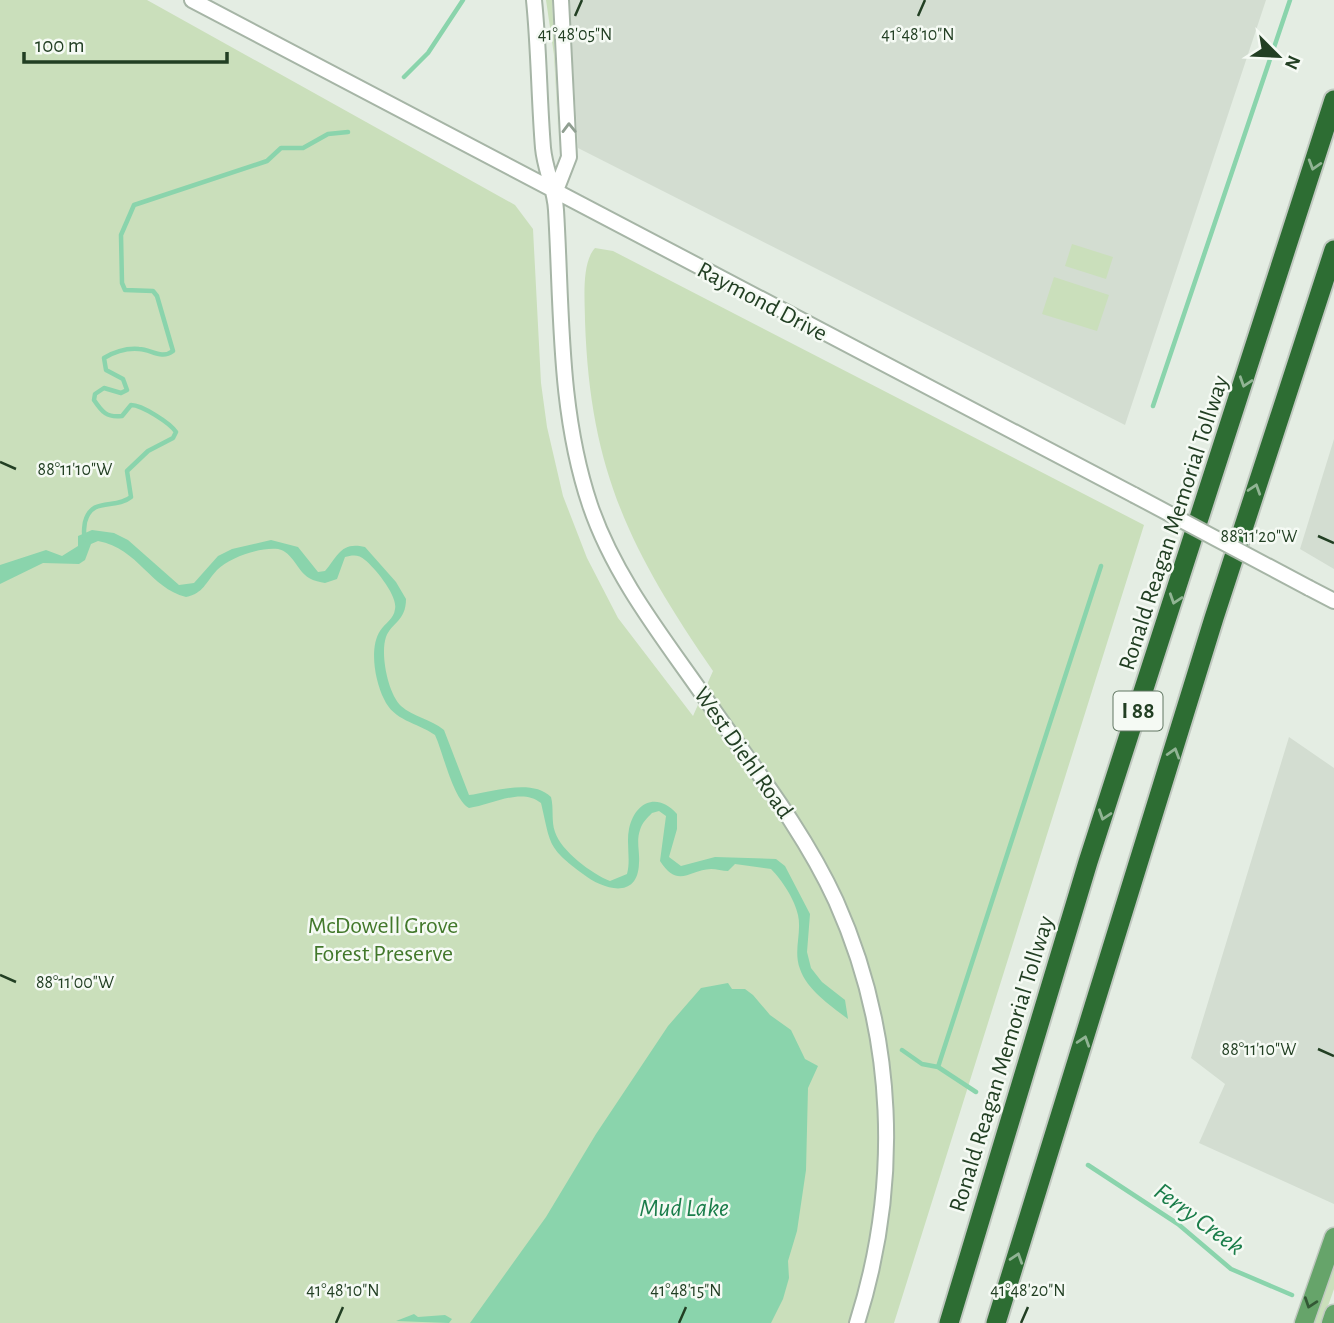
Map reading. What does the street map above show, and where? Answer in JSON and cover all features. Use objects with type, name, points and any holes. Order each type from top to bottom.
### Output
[{"type":"highway","name":"Ronald Reagan Memorial Tollway","points":[[949,1323],[1088,862],[1334,100]]},
{"type":"highway","name":"I 88","points":[[996,1323],[1213,618],[1334,250]]},
{"type":"main road","points":[[1304,1323],[1334,1237]]},
{"type":"main road","points":[[1331,1323],[1334,1314]]},
{"type":"street","name":"Raymond Drive","points":[[192,0],[1334,601]]},
{"type":"street","name":"West Diehl Road","points":[[534,0],[543,153],[555,193],[566,403],[578,466],[595,516],[630,588],[807,847],[836,900],[861,965],[876,1028],[888,1118],[879,1232],[873,1269],[857,1323]]},
{"type":"street","name":"West Diehl Road","points":[[555,193],[569,157],[561,0]]},
{"type":"shaded area","points":[[569,0],[1266,0],[1125,425],[578,148]]},
{"type":"shaded area","points":[[1334,439],[1334,569],[1300,549]]},
{"type":"shaded area","points":[[1289,737],[1334,768],[1334,1204],[1199,1143],[1225,1084],[1191,1058]]},
{"type":"green space","name":"McDowell Grove Forest Preserve","points":[[0,0],[147,0],[515,205],[533,229],[541,383],[547,427],[563,496],[587,558],[618,618],[693,716],[713,671],[637,547],[606,466],[595,422],[584,294],[588,263],[595,248],[613,251],[1144,525],[894,1323],[0,1323]]},
{"type":"green space","points":[[546,0],[552,0],[559,144],[554,55]]},
{"type":"green space","points":[[1072,244],[1113,257],[1106,279],[1065,266]]},
{"type":"green space","points":[[1054,277],[1109,295],[1097,331],[1042,314]]},
{"type":"green space","points":[[1334,1262],[1334,1289],[1322,1323],[1313,1323]]},
{"type":"water","points":[[92,530],[114,533],[128,540],[179,585],[194,583],[218,556],[232,549],[271,540],[298,547],[318,572],[325,571],[345,548],[365,547],[396,582],[406,599],[404,612],[389,632],[384,644],[392,693],[406,710],[444,730],[469,795],[523,787],[543,791],[551,797],[554,828],[558,839],[570,854],[586,867],[610,881],[627,874],[628,835],[632,819],[642,806],[655,802],[670,807],[677,814],[677,829],[669,857],[681,866],[715,857],[776,859],[785,866],[810,914],[807,952],[811,968],[822,982],[845,1000],[848,1019],[820,997],[803,977],[797,956],[799,922],[796,909],[788,890],[771,869],[735,864],[728,871],[711,869],[684,876],[672,874],[660,861],[666,816],[659,811],[652,813],[641,827],[638,838],[639,863],[632,883],[626,887],[609,887],[583,874],[557,851],[549,837],[541,803],[533,798],[506,798],[469,808],[463,803],[435,735],[394,712],[381,692],[374,665],[375,646],[380,631],[393,616],[395,603],[385,583],[363,558],[345,557],[337,579],[325,583],[305,575],[283,551],[254,551],[223,565],[201,590],[186,597],[163,586],[124,552],[98,541],[91,544],[85,560],[79,564],[43,563],[0,584],[0,565],[46,550],[62,556],[78,546],[78,536]]},
{"type":"water","name":"Mud Lake","points":[[728,983],[732,989],[745,989],[770,1015],[791,1030],[805,1059],[818,1066],[808,1088],[806,1170],[797,1231],[788,1261],[789,1278],[783,1299],[771,1323],[470,1323],[546,1217],[596,1134],[668,1026],[701,988]]},
{"type":"water","points":[[414,1314],[418,1317],[445,1315],[452,1319],[449,1323],[396,1321]]},
{"type":"waterway","points":[[404,77],[428,53],[463,0]]},
{"type":"waterway","points":[[1153,406],[1290,0]]},
{"type":"waterway","points":[[85,539],[84,527],[88,514],[98,506],[118,503],[131,497],[127,471],[148,451],[173,438],[176,432],[142,408],[131,405],[122,416],[112,416],[102,411],[94,400],[95,394],[104,388],[121,393],[127,390],[123,379],[106,370],[104,358],[130,349],[143,349],[160,354],[173,351],[157,296],[153,291],[125,290],[122,283],[121,235],[134,205],[267,161],[281,148],[303,148],[328,134],[348,132]]},
{"type":"waterway","points":[[938,1067],[1101,566]]},
{"type":"waterway","name":"Ferry Creek","points":[[902,1050],[922,1064],[938,1067],[976,1092]]},
{"type":"waterway","name":"Ferry Creek","points":[[1088,1165],[1178,1224],[1231,1269],[1292,1295]]}]
